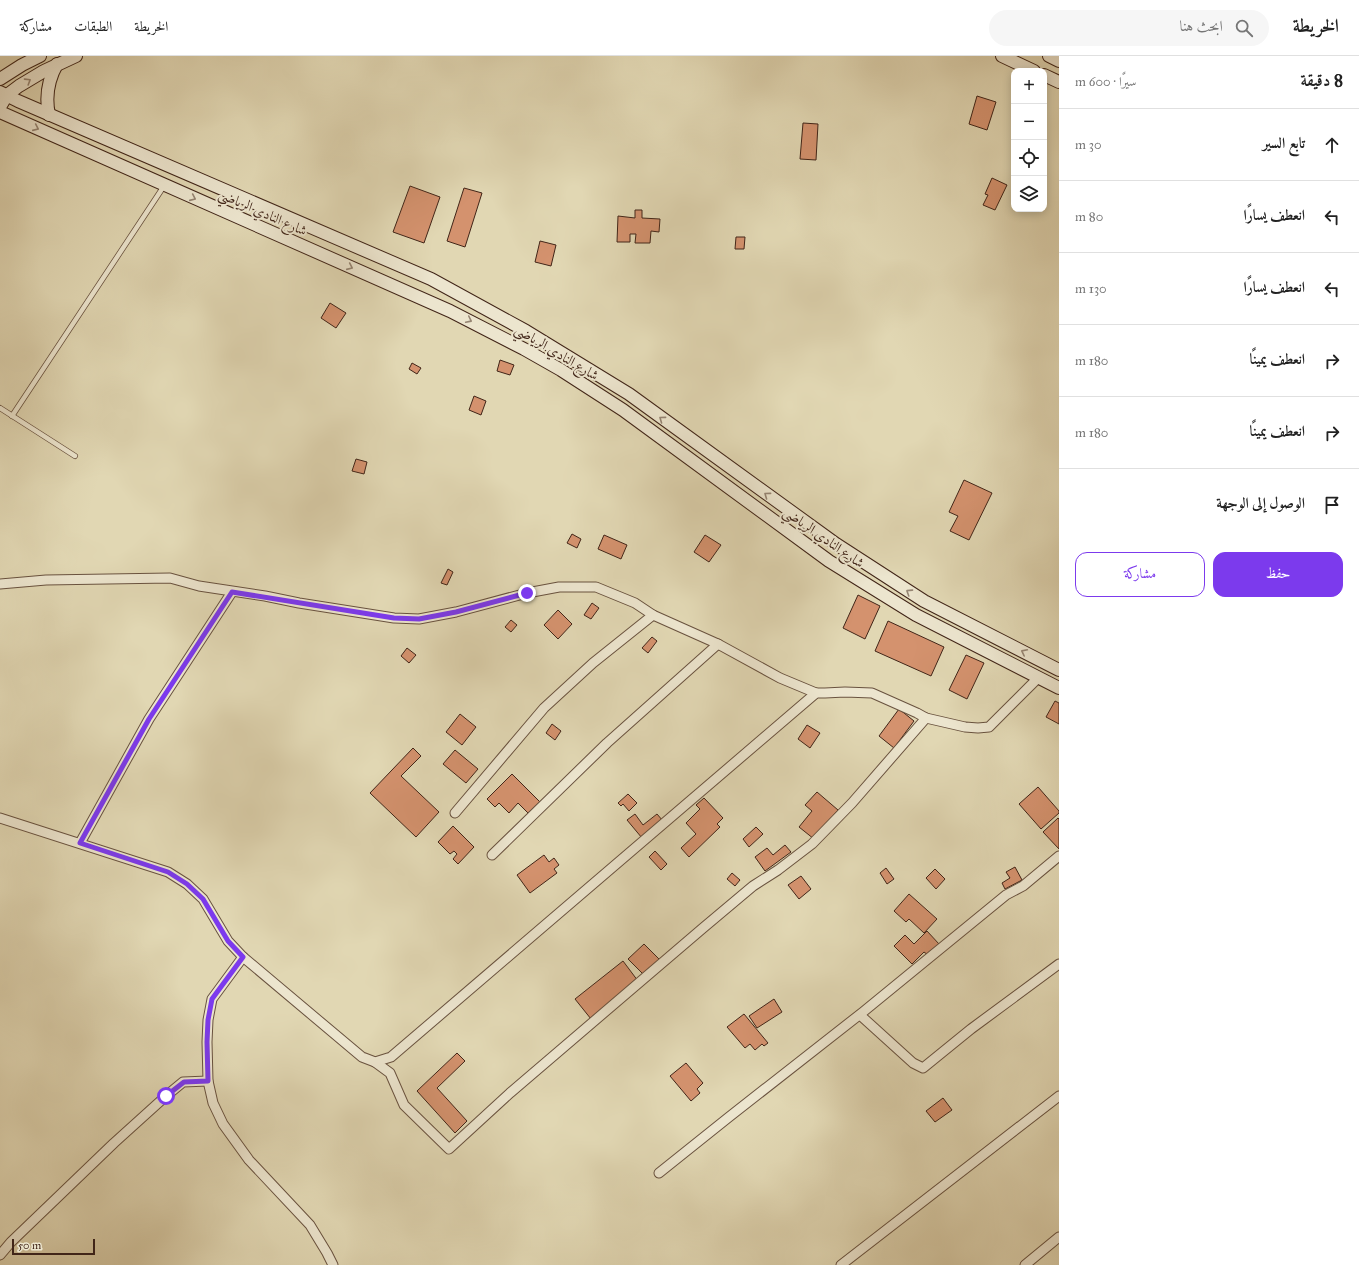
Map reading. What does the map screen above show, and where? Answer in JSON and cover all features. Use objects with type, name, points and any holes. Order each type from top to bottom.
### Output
[{"type":"main road","points":[[0,79],[40,56]]},
{"type":"main road","points":[[0,107],[3,93],[57,64],[76,56]]},
{"type":"main road","points":[[1002,56],[1028,68]]},
{"type":"main road","points":[[1049,56],[1059,61]]},
{"type":"main road","points":[[49,115],[47,106],[48,88],[53,71],[57,64]]},
{"type":"main road","points":[[1047,77],[1059,82]]},
{"type":"main road","name":"شارع النادي الرياضي","points":[[3,93],[49,115],[431,279],[482,306],[629,394],[812,528],[924,601],[1059,670]]},
{"type":"main road","name":"شارع النادي الرياضي","points":[[0,112],[450,311],[524,349],[623,410],[829,561],[916,615],[1059,688]]},
{"type":"main road","points":[[169,187],[180,171]]},
{"type":"main road","points":[[325,256],[332,236]]},
{"type":"main road","points":[[802,541],[812,528]]},
{"type":"main road","points":[[916,615],[924,601]]},
{"type":"street","points":[[0,584],[46,580],[170,578],[199,586],[232,592],[394,618],[419,619],[456,612],[540,590],[559,587],[596,587],[636,603],[653,615],[718,644],[780,678],[816,693],[826,694],[846,692],[872,694],[926,718],[978,728],[989,727],[1038,678]]},
{"type":"street","points":[[80,843],[149,719],[232,592]]},
{"type":"street","points":[[455,813],[544,708],[593,663],[653,615]]},
{"type":"street","points":[[492,855],[608,743],[718,644]]},
{"type":"street","points":[[375,1062],[391,1058],[816,693]]},
{"type":"street","points":[[0,818],[168,872],[187,884],[203,899],[228,941],[243,957],[362,1057],[375,1062],[390,1073],[404,1105],[449,1149],[510,1093],[703,928],[753,886],[778,870],[812,844],[852,803],[926,718]]},
{"type":"street","points":[[659,1173],[729,1116],[860,1015],[1006,895],[1023,886],[1059,856]]},
{"type":"street","points":[[243,957],[212,999],[208,1020],[207,1042],[208,1081],[213,1103],[223,1124],[249,1160],[310,1225],[333,1265]]},
{"type":"street","points":[[860,1015],[913,1064],[923,1068],[971,1029],[1059,964]]},
{"type":"street","points":[[0,1255],[11,1242],[114,1143],[166,1096],[184,1082],[208,1081]]},
{"type":"street","points":[[840,1265],[1059,1096]]},
{"type":"street","points":[[1025,1265],[1059,1237]]},
{"type":"lane","points":[[12,416],[169,187]]},
{"type":"lane","points":[[0,408],[75,456]]},
{"type":"building","points":[[977,96],[996,102],[987,130],[969,124]]},
{"type":"building","points":[[803,123],[818,124],[816,160],[800,159]]},
{"type":"building","points":[[992,178],[1007,185],[995,210],[983,205],[988,195],[985,194]]},
{"type":"building","points":[[410,186],[440,197],[424,243],[393,232]]},
{"type":"building","points":[[464,188],[482,193],[465,247],[447,241]]},
{"type":"building","points":[[635,210],[642,210],[642,218],[660,219],[659,232],[651,231],[650,243],[635,243],[636,234],[630,234],[630,242],[617,242],[618,216],[635,218]]},
{"type":"building","points":[[736,237],[745,237],[744,249],[735,249]]},
{"type":"building","points":[[540,241],[556,245],[551,266],[535,262]]},
{"type":"building","points":[[330,303],[346,313],[336,328],[321,318]]},
{"type":"building","points":[[500,360],[514,365],[510,375],[497,371]]},
{"type":"building","points":[[412,363],[421,368],[417,374],[409,369]]},
{"type":"building","points":[[474,396],[486,401],[481,415],[469,410]]},
{"type":"building","points":[[356,459],[367,462],[364,474],[352,471]]},
{"type":"building","points":[[964,480],[992,493],[969,540],[950,531],[958,516],[949,512]]},
{"type":"building","points":[[572,534],[581,539],[577,548],[567,543]]},
{"type":"building","points":[[604,535],[627,545],[621,559],[598,549]]},
{"type":"building","points":[[705,535],[721,545],[709,562],[694,552]]},
{"type":"building","points":[[448,569],[453,572],[447,585],[441,583]]},
{"type":"building","points":[[858,595],[880,606],[865,639],[843,628]]},
{"type":"building","points":[[592,603],[599,608],[591,619],[584,615]]},
{"type":"building","points":[[558,610],[572,624],[558,639],[544,625]]},
{"type":"building","points":[[511,620],[517,625],[511,632],[505,627]]},
{"type":"building","points":[[888,621],[944,647],[931,676],[875,651]]},
{"type":"building","points":[[652,637],[657,641],[648,653],[642,648]]},
{"type":"building","points":[[407,648],[416,655],[409,663],[401,656]]},
{"type":"building","points":[[966,655],[984,663],[967,699],[949,690]]},
{"type":"building","points":[[1055,701],[1059,703],[1059,724],[1046,717]]},
{"type":"building","points":[[899,709],[914,721],[894,748],[879,736]]},
{"type":"building","points":[[460,714],[476,727],[462,745],[446,732]]},
{"type":"building","points":[[552,724],[561,731],[555,740],[546,733]]},
{"type":"building","points":[[807,725],[820,733],[810,748],[798,739]]},
{"type":"building","points":[[413,748],[421,756],[401,776],[439,812],[416,837],[370,793]]},
{"type":"building","points":[[455,750],[478,769],[466,783],[443,764]]},
{"type":"building","points":[[512,774],[541,803],[530,815],[518,803],[509,813],[499,803],[495,807],[487,799]]},
{"type":"building","points":[[1038,787],[1059,811],[1059,813],[1041,829],[1019,804]]},
{"type":"building","points":[[817,792],[838,810],[814,839],[799,827],[812,811],[805,805]]},
{"type":"building","points":[[628,794],[637,803],[629,811],[623,804],[621,806],[618,803]]},
{"type":"building","points":[[704,798],[723,818],[717,824],[720,827],[689,857],[681,848],[696,834],[686,823],[700,809],[696,805]]},
{"type":"building","points":[[635,814],[643,825],[657,814],[663,821],[642,838],[627,820]]},
{"type":"building","points":[[1058,818],[1059,819],[1059,849],[1043,832]]},
{"type":"building","points":[[453,826],[474,847],[458,864],[453,859],[457,854],[454,851],[450,854],[438,842]]},
{"type":"building","points":[[756,827],[763,834],[749,847],[743,839]]},
{"type":"building","points":[[785,845],[791,852],[765,871],[755,857],[767,848],[773,855]]},
{"type":"building","points":[[655,851],[667,864],[661,870],[649,857]]},
{"type":"building","points":[[544,855],[549,862],[554,858],[559,865],[554,869],[557,873],[530,893],[517,875]]},
{"type":"building","points":[[1015,867],[1022,880],[1005,889],[1002,883],[1010,878],[1006,872]]},
{"type":"building","points":[[886,868],[894,879],[887,884],[880,873]]},
{"type":"building","points":[[935,869],[945,879],[936,889],[926,878]]},
{"type":"building","points":[[732,873],[740,880],[735,886],[727,879]]},
{"type":"building","points":[[801,876],[811,889],[799,899],[788,885]]},
{"type":"building","points":[[909,894],[937,919],[924,933],[909,919],[906,922],[894,911]]},
{"type":"building","points":[[927,931],[939,944],[928,955],[924,952],[912,964],[894,946],[905,935],[914,944]]},
{"type":"building","points":[[644,944],[661,961],[645,976],[628,959]]},
{"type":"building","points":[[623,961],[638,981],[591,1019],[575,999]]},
{"type":"building","points":[[774,999],[782,1012],[757,1028],[749,1016]]},
{"type":"building","points":[[744,1014],[768,1043],[764,1046],[762,1044],[755,1050],[750,1044],[745,1048],[727,1027]]},
{"type":"building","points":[[457,1053],[465,1061],[437,1088],[467,1121],[455,1133],[417,1091]]},
{"type":"building","points":[[686,1063],[703,1083],[697,1089],[700,1093],[691,1101],[670,1076]]},
{"type":"building","points":[[943,1098],[952,1110],[935,1122],[926,1111]]},
{"type":"route","points":[[166,1096],[184,1082],[208,1081],[208,1020],[212,999],[243,957],[228,941],[203,899],[187,884],[168,872],[80,843],[149,719],[232,592],[265,596],[394,618],[419,619],[456,612],[527,593]]}]
